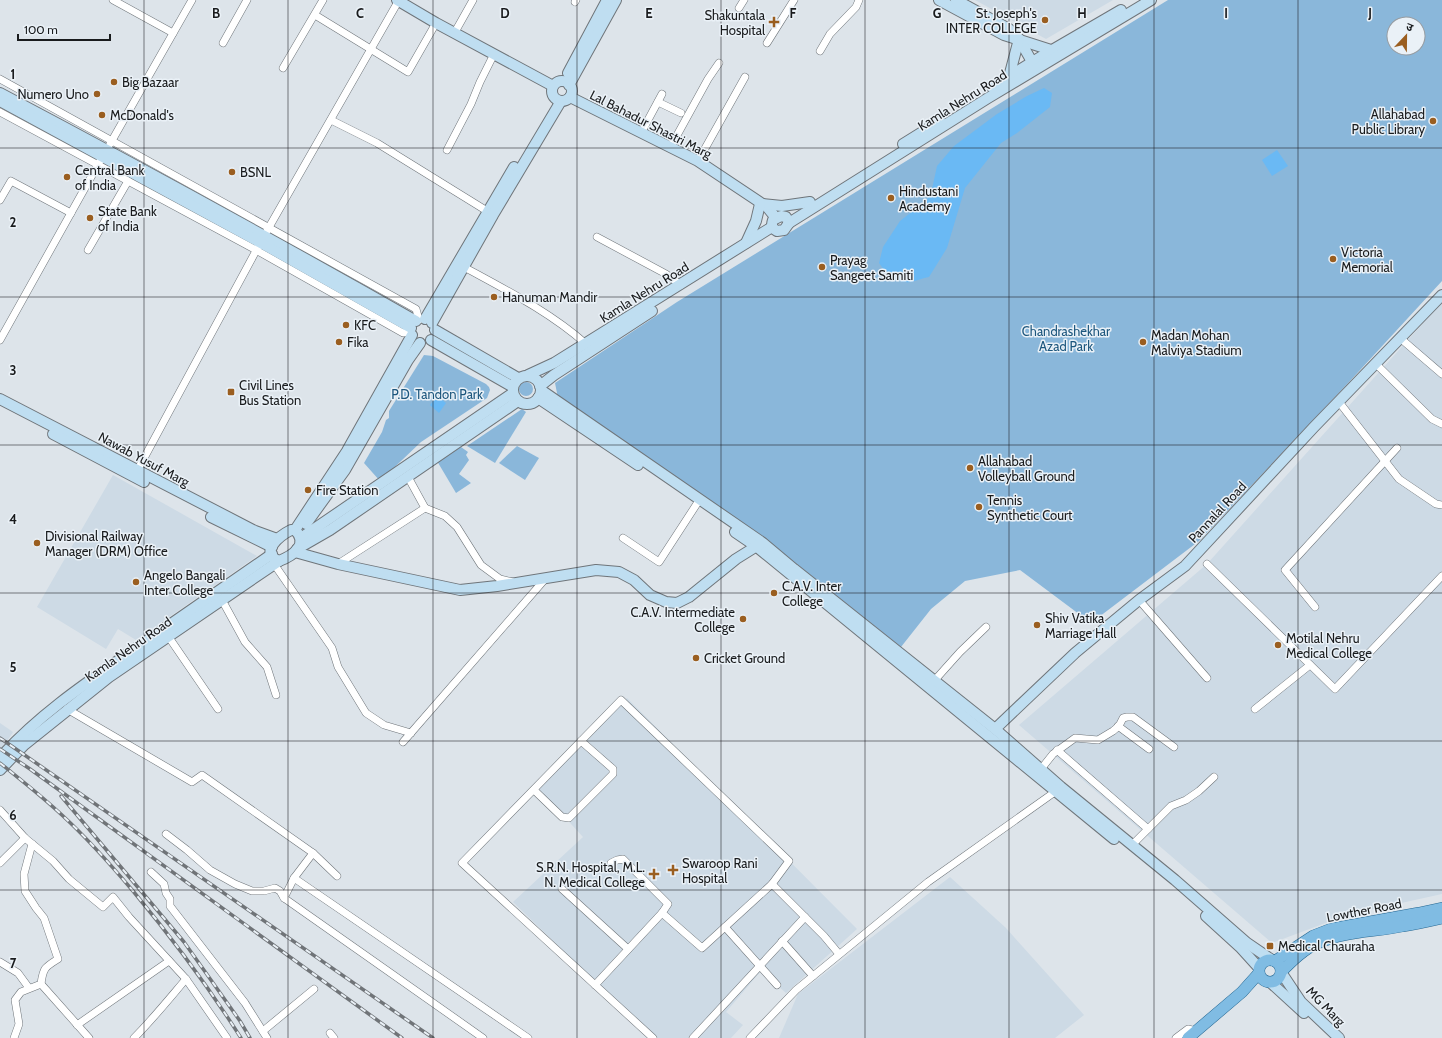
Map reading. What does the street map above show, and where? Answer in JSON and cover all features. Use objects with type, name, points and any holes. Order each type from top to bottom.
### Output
[{"type":"main road","points":[[398,0],[436,23],[553,86]]},
{"type":"main road","points":[[567,83],[616,0]]},
{"type":"main road","points":[[940,0],[1004,34],[1051,50]]},
{"type":"main road","points":[[956,0],[1009,29],[1019,39],[1034,65]]},
{"type":"main road","name":"Kamla Nehru Road","points":[[540,391],[554,376],[810,202],[1009,77],[1034,65],[1051,50],[1138,0]]},
{"type":"main road","name":"Kamla Nehru Road","points":[[0,758],[22,736],[74,692],[168,636],[222,600],[275,553],[291,530],[298,534],[554,363],[1034,65],[1151,0]]},
{"type":"main road","points":[[567,83],[604,1]]},
{"type":"main road","points":[[1009,77],[1019,39]]},
{"type":"main road","points":[[562,99],[552,93],[553,86],[558,82],[567,83]]},
{"type":"main road","points":[[567,83],[572,91],[562,99],[487,211],[298,534],[301,544],[296,551],[338,564],[460,590],[518,583],[596,570],[619,572],[634,580],[650,595],[666,602],[677,603],[689,597],[736,560],[760,545]]},
{"type":"main road","points":[[0,93],[105,153],[420,326],[518,387],[526,404],[531,403],[540,391]]},
{"type":"main road","points":[[420,326],[434,337],[424,344],[416,341],[420,326],[464,266],[562,99]]},
{"type":"main road","name":"Lal Bahadur Shastri Marg","points":[[562,99],[641,133],[698,161],[760,204]]},
{"type":"main road","points":[[0,101],[105,153]]},
{"type":"main road","points":[[760,204],[782,206],[810,202]]},
{"type":"main road","points":[[760,204],[768,218],[779,223]]},
{"type":"main road","points":[[746,243],[756,221],[760,204]]},
{"type":"main road","name":"Pannalal Road","points":[[995,729],[1075,653],[1139,600],[1185,566],[1442,295]]},
{"type":"main road","points":[[431,340],[518,387]]},
{"type":"main road","points":[[298,534],[345,470],[408,360],[420,343]]},
{"type":"main road","points":[[518,387],[537,379],[540,391],[794,569],[995,729],[1041,769],[1058,789],[1132,845],[1247,943],[1280,965],[1281,972],[1276,980],[1263,976]]},
{"type":"main road","name":"Kamla Nehru Road","points":[[0,770],[24,745],[107,673],[275,553],[296,551],[330,530],[408,476],[518,387]]},
{"type":"main road","name":"Nawab Yusuf Marg","points":[[0,399],[255,531],[275,553]]},
{"type":"main road","points":[[0,406],[275,553]]},
{"type":"main road","points":[[760,545],[1058,789],[1170,884],[1240,947],[1263,976],[1330,1038]]},
{"type":"main road","name":"Lowther Road","points":[[1274,960],[1314,936],[1331,929],[1442,908]]},
{"type":"main road","name":"Lowther Road","points":[[1281,972],[1292,960],[1316,943],[1332,938],[1442,918]]},
{"type":"main road","points":[[1193,1036],[1242,992],[1263,976],[1264,961],[1274,960]]},
{"type":"main road","name":"MG Marg","points":[[1281,972],[1301,1002],[1339,1038]]},
{"type":"street","points":[[113,0],[174,33]]},
{"type":"street","points":[[0,340],[192,0]]},
{"type":"street","points":[[223,43],[247,0]]},
{"type":"street","points":[[283,68],[323,0]]},
{"type":"street","points":[[137,471],[263,239],[398,0]]},
{"type":"street","points":[[455,32],[473,0]]},
{"type":"street","points":[[739,8],[744,0]]},
{"type":"street","points":[[767,43],[794,0]]},
{"type":"street","points":[[820,51],[830,34],[856,7],[859,0]]},
{"type":"street","points":[[315,15],[408,72],[436,23]]},
{"type":"street","points":[[446,150],[471,104],[494,54]]},
{"type":"street","points":[[670,148],[718,63]]},
{"type":"street","points":[[698,161],[745,77]]},
{"type":"street","points":[[0,79],[105,153],[263,239]]},
{"type":"street","points":[[641,133],[662,94]]},
{"type":"street","points":[[658,102],[681,113]]},
{"type":"street","points":[[0,112],[105,153],[128,181],[263,239],[416,310],[420,326]]},
{"type":"street","points":[[331,120],[377,143],[487,211]]},
{"type":"street","points":[[0,200],[11,181],[71,213]]},
{"type":"street","points":[[88,250],[128,181]]},
{"type":"street","points":[[597,237],[666,274],[681,285]]},
{"type":"street","points":[[464,266],[570,330],[586,344]]},
{"type":"street","points":[[1400,338],[1442,374]]},
{"type":"street","points":[[1376,364],[1432,419],[1442,424]]},
{"type":"street","points":[[1339,402],[1399,480],[1436,504],[1442,505]]},
{"type":"street","points":[[1316,607],[1285,570],[1397,448]]},
{"type":"street","points":[[408,476],[425,508],[445,516],[457,527],[481,564],[500,579],[518,583]]},
{"type":"street","points":[[623,538],[659,562],[698,502]]},
{"type":"street","points":[[338,564],[425,508]]},
{"type":"street","points":[[275,553],[332,648],[338,667],[366,712],[384,725],[411,733]]},
{"type":"street","points":[[1208,564],[1335,689],[1442,576]]},
{"type":"street","points":[[403,742],[546,578]]},
{"type":"street","points":[[222,600],[245,642],[267,667],[276,695]]},
{"type":"street","points":[[1139,600],[1206,678]]},
{"type":"street","points":[[934,681],[960,652],[986,627]]},
{"type":"street","points":[[168,636],[218,709]]},
{"type":"street","points":[[1255,710],[1310,665]]},
{"type":"street","points":[[653,1038],[462,863],[621,700],[789,861],[772,884],[702,948],[662,913]]},
{"type":"street","points":[[67,709],[192,782],[202,775],[312,853],[337,876]]},
{"type":"street","points":[[1041,769],[1057,750],[1075,738],[1098,740],[1118,726],[1123,718],[1127,717],[1133,717],[1174,747]]},
{"type":"street","points":[[1118,726],[1149,749]]},
{"type":"street","points":[[534,790],[562,818],[569,818],[613,774],[613,769],[581,740]]},
{"type":"street","points":[[1057,750],[1148,829]]},
{"type":"street","points":[[1132,845],[1171,806],[1186,800],[1200,791],[1214,777]]},
{"type":"street","points":[[750,1038],[796,990],[928,882],[1058,789]]},
{"type":"street","points":[[0,810],[25,838],[53,861],[69,879],[103,907],[113,897],[129,917],[186,979],[227,1038]]},
{"type":"street","points":[[166,834],[218,875],[252,891],[264,891],[275,888],[280,891],[284,898],[483,1038]]},
{"type":"street","points":[[0,863],[25,838]]},
{"type":"street","points":[[32,844],[24,874],[25,891],[44,918],[58,959],[42,970],[41,984],[90,1038]]},
{"type":"street","points":[[284,898],[294,878],[312,853]]},
{"type":"street","points":[[595,985],[662,913],[668,904],[623,859],[616,860],[611,863]]},
{"type":"street","points":[[151,872],[164,884],[166,893],[170,899],[170,906],[245,1003],[267,1038]]},
{"type":"street","points":[[294,878],[528,1038]]},
{"type":"street","points":[[772,884],[839,954]]},
{"type":"street","points":[[562,889],[628,949]]},
{"type":"street","points":[[693,1038],[805,917]]},
{"type":"street","points":[[725,927],[777,985]]},
{"type":"street","points":[[782,941],[813,976]]},
{"type":"street","points":[[77,1025],[169,961]]},
{"type":"street","points":[[0,962],[18,973],[29,988]]},
{"type":"street","points":[[134,1038],[151,1021],[186,979]]},
{"type":"street","points":[[14,1038],[19,1024],[15,1000],[20,992],[41,984]]},
{"type":"street","points":[[263,1031],[314,989]]},
{"type":"street","points":[[1176,1038],[1188,1029],[1193,1036]]},
{"type":"shaded area","name":"St. Joseph's INTER COLLEGE","points":[[975,0],[1113,0],[1046,39]]},
{"type":"shaded area","points":[[1044,88],[1052,93],[1050,107],[1017,133],[1001,143],[965,188],[947,248],[929,277],[912,282],[905,282],[896,280],[888,274],[879,263],[883,247],[900,221],[927,200],[932,189],[937,166],[954,146],[997,114],[1027,96]]},
{"type":"shaded area","points":[[1277,150],[1288,166],[1272,176],[1262,160]]},
{"type":"shaded area","name":"Motilal Nehru Medical College","points":[[1442,302],[1442,894],[1347,915],[1272,943],[1019,725],[1207,564]]},
{"type":"shaded area","points":[[437,396],[446,403],[439,413],[430,405]]},
{"type":"shaded area","name":"Angelo Bangali Inter College","points":[[113,475],[257,556],[136,640],[118,629],[106,649],[37,607]]},
{"type":"shaded area","name":"Swaroop Rani Hospital","points":[[627,698],[857,929],[786,993],[761,971],[726,1012],[743,1025],[731,1038],[653,1038],[513,902],[583,837],[539,789]]},
{"type":"shaded area","points":[[0,723],[13,732],[0,752]]},
{"type":"shaded area","points":[[950,877],[1006,928],[1084,1015],[1055,1038],[779,1038],[798,994]]},
{"type":"green space","name":"Chandrashekhar Azad Park","points":[[1168,0],[1442,0],[1442,281],[1199,541],[1091,623],[1020,570],[965,581],[931,609],[901,647],[760,535],[558,398],[555,383],[677,302]]},
{"type":"green space","name":"P.D. Tandon Park","points":[[424,355],[433,356],[486,384],[490,390],[487,398],[421,442],[380,481],[364,463],[382,432],[386,420],[389,418],[389,411]]},
{"type":"green space","points":[[523,382],[529,382],[533,386],[533,392],[529,396],[523,396],[519,392],[519,386]]},
{"type":"green space","points":[[522,409],[526,412],[495,463],[467,446]]},
{"type":"green space","points":[[517,446],[539,458],[525,480],[499,463]]},
{"type":"green space","points":[[461,447],[468,452],[466,455],[469,460],[459,474],[471,483],[456,493],[437,461]]},
{"type":"railway","points":[[0,738],[433,1038]]},
{"type":"railway","points":[[0,749],[30,769],[402,1038]]},
{"type":"railway","points":[[0,763],[40,795],[63,816],[116,872],[176,944],[241,1038]]},
{"type":"railway","points":[[61,796],[184,942],[240,1021],[250,1038]]},
{"type":"place","name":"St. Joseph's INTER COLLEGE","points":[[1045,20]]},
{"type":"place","name":"Shakuntala Hospital","points":[[774,22]]},
{"type":"place","name":"Big Bazaar","points":[[114,82]]},
{"type":"place","name":"Numero Uno","points":[[97,94]]},
{"type":"place","name":"McDonald's","points":[[102,115]]},
{"type":"place","name":"Allahabad Public Library","points":[[1433,121]]},
{"type":"place","name":"BSNL","points":[[232,172]]},
{"type":"place","name":"Central Bank of India","points":[[67,177]]},
{"type":"place","name":"Hindustani Academy","points":[[891,198]]},
{"type":"place","name":"State Bank of India","points":[[90,218]]},
{"type":"place","name":"Victoria Memorial","points":[[1333,259]]},
{"type":"place","name":"Prayag Sangeet Samiti","points":[[822,267]]},
{"type":"place","name":"Hanuman Mandir","points":[[494,297]]},
{"type":"place","name":"KFC","points":[[346,325]]},
{"type":"place","name":"Fika","points":[[339,342]]},
{"type":"place","name":"Madan Mohan Malviya Stadium","points":[[1143,342]]},
{"type":"place","name":"Civil Lines Bus Station","points":[[231,392]]},
{"type":"place","name":"Allahabad Volleyball Ground","points":[[970,468]]},
{"type":"place","name":"Fire Station","points":[[308,490]]},
{"type":"place","name":"Tennis Synthetic Court","points":[[979,507]]},
{"type":"place","name":"Divisional Railway Manager (DRM) Office","points":[[37,543]]},
{"type":"place","name":"Angelo Bangali Inter College","points":[[136,582]]},
{"type":"place","name":"C.A.V. Inter College","points":[[774,593]]},
{"type":"place","name":"C.A.V. Intermediate College","points":[[743,619]]},
{"type":"place","name":"Shiv Vatika Marriage Hall","points":[[1037,625]]},
{"type":"place","name":"Motilal Nehru Medical College","points":[[1278,645]]},
{"type":"place","name":"Cricket Ground","points":[[696,658]]},
{"type":"place","name":"Swaroop Rani Hospital","points":[[673,870]]},
{"type":"place","name":"S.R.N. Hospital, M.L. N. Medical College","points":[[654,874]]},
{"type":"place","name":"Medical Chauraha","points":[[1270,946]]}]
